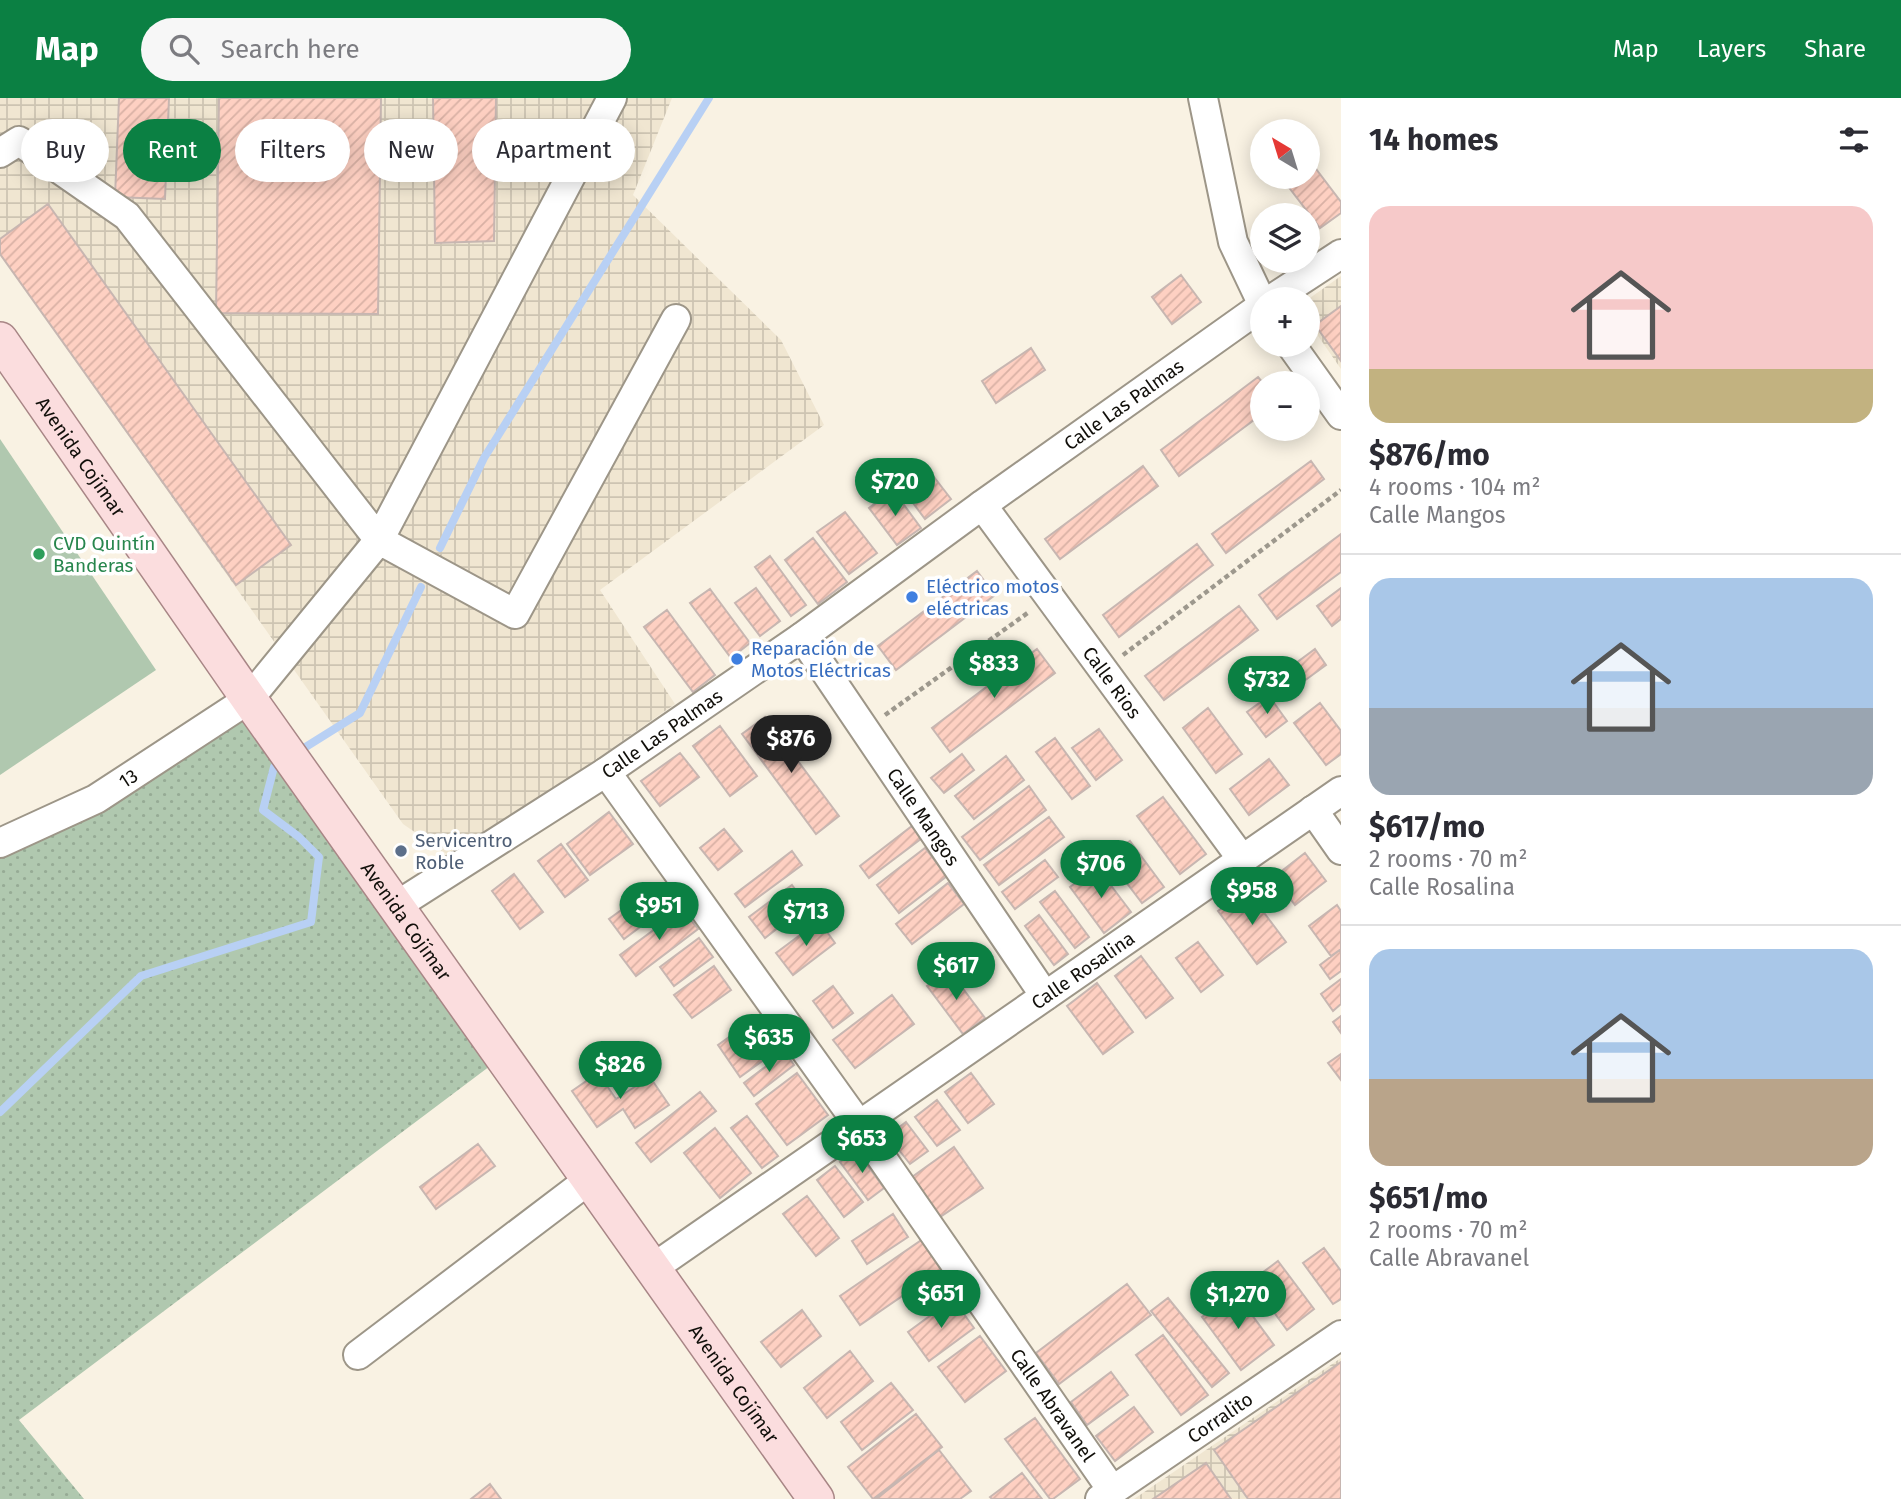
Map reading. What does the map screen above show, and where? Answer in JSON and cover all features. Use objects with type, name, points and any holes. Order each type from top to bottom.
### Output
[{"type":"main road","name":"Avenida Cojímar","points":[[0,340],[277,739],[816,1499]]},
{"type":"street","name":"13","points":[[0,843],[96,799],[249,699],[379,540],[612,98]]},
{"type":"street","points":[[1203,98],[1233,242],[1254,287]]},
{"type":"street","points":[[0,153],[19,141],[127,216],[379,540],[515,614],[676,319]]},
{"type":"street","points":[[1290,287],[1341,254]]},
{"type":"street","name":"Calle Las Palmas","points":[[396,906],[606,772],[802,637],[1250,313]]},
{"type":"street","points":[[1300,357],[1341,415]]},
{"type":"street","name":"Calle Rios","points":[[982,505],[1242,859]]},
{"type":"street","name":"Calle Mangos","points":[[802,637],[1045,996]]},
{"type":"street","name":"Calle Abravanel","points":[[606,772],[859,1125],[1106,1495]]},
{"type":"street","name":"Calle Rosalina","points":[[653,1268],[1341,791]]},
{"type":"street","points":[[1313,810],[1341,850]]},
{"type":"street","points":[[358,1355],[590,1179]]},
{"type":"street","name":"Corralito","points":[[1106,1495],[1341,1335]]},
{"type":"path","points":[[1103,670],[1341,490]]},
{"type":"path","points":[[865,730],[1049,597]]},
{"type":"shaded area","points":[[0,98],[672,98],[633,195],[781,340],[824,425],[600,590],[675,704],[454,859],[403,824],[0,254]]},
{"type":"shaded area","points":[[1341,276],[1341,369],[1320,339],[1320,291]]},
{"type":"shaded area","points":[[1341,1358],[1341,1499],[1134,1499]]},
{"type":"green space","name":"CVD Quintín Banderas","points":[[0,439],[156,670],[0,775]]},
{"type":"green space","points":[[242,716],[494,1063],[19,1420],[84,1499],[0,1499],[0,843]]},
{"type":"building","points":[[119,98],[169,98],[168,119],[123,119],[123,182],[166,182],[165,199],[115,197]]},
{"type":"building","points":[[219,98],[381,98],[381,119],[364,119],[364,182],[380,182],[378,314],[216,313],[218,182],[221,182],[221,119],[219,119]]},
{"type":"building","points":[[433,98],[496,98],[496,119],[472,119],[472,182],[495,182],[494,241],[435,243],[434,182],[458,182],[458,119],[433,119]]},
{"type":"building","points":[[1320,174],[1341,202],[1341,213],[1320,228],[1320,203],[1301,203],[1290,189],[1320,189]]},
{"type":"building","points":[[48,204],[291,545],[236,585],[0,254],[0,239]]},
{"type":"building","points":[[1181,275],[1201,302],[1172,324],[1152,297]]},
{"type":"building","points":[[1341,306],[1341,361],[1320,332],[1320,321]]},
{"type":"building","points":[[1031,348],[1045,370],[996,403],[982,381]]},
{"type":"building","points":[[1250,383],[1250,423],[1179,476],[1161,450]]},
{"type":"building","points":[[1311,461],[1324,479],[1226,553],[1212,534]]},
{"type":"building","points":[[924,464],[951,499],[925,519],[898,483]]},
{"type":"building","points":[[1143,466],[1158,486],[1060,559],[1045,539]]},
{"type":"building","points":[[893,490],[921,528],[897,545],[869,508]]},
{"type":"building","points":[[845,512],[877,553],[849,574],[817,532]]},
{"type":"building","points":[[1341,534],[1341,572],[1277,619],[1259,595]]},
{"type":"building","points":[[813,538],[847,582],[818,604],[785,560]]},
{"type":"building","points":[[1197,544],[1213,565],[1119,637],[1103,615]]},
{"type":"building","points":[[770,556],[806,605],[791,616],[755,567]]},
{"type":"building","points":[[977,571],[995,595],[896,670],[878,646]]},
{"type":"building","points":[[756,588],[780,621],[760,636],[735,603]]},
{"type":"building","points":[[1341,588],[1341,619],[1332,626],[1317,606]]},
{"type":"building","points":[[710,589],[750,643],[731,658],[690,603]]},
{"type":"building","points":[[1239,606],[1258,630],[1164,700],[1145,676]]},
{"type":"building","points":[[667,610],[715,675],[693,692],[644,627]]},
{"type":"building","points":[[1037,649],[1055,673],[950,752],[932,728]]},
{"type":"building","points":[[1315,649],[1326,665],[1300,684],[1288,669]]},
{"type":"building","points":[[1269,696],[1287,721],[1266,737],[1247,712]]},
{"type":"building","points":[[1320,703],[1341,731],[1341,754],[1326,765],[1294,723]]},
{"type":"building","points":[[1208,708],[1242,754],[1216,773],[1183,728]]},
{"type":"building","points":[[765,717],[839,816],[816,834],[742,734]]},
{"type":"building","points":[[720,726],[757,776],[730,796],[693,746]]},
{"type":"building","points":[[1099,729],[1122,760],[1096,780],[1072,748]]},
{"type":"building","points":[[1055,738],[1090,786],[1072,799],[1036,752]]},
{"type":"building","points":[[680,753],[699,777],[660,806],[641,781]]},
{"type":"building","points":[[962,754],[974,770],[944,793],[931,778]]},
{"type":"building","points":[[1006,756],[1024,780],[974,819],[955,796]]},
{"type":"building","points":[[1269,759],[1289,785],[1249,815],[1230,789]]},
{"type":"building","points":[[1029,786],[1046,810],[980,860],[962,837]]},
{"type":"building","points":[[1163,797],[1206,854],[1180,874],[1137,816]]},
{"type":"building","points":[[609,812],[633,844],[590,875],[567,844]]},
{"type":"building","points":[[1049,817],[1064,837],[999,885],[984,865]]},
{"type":"building","points":[[912,826],[922,838],[869,878],[860,866]]},
{"type":"building","points":[[724,829],[742,851],[718,870],[700,848]]},
{"type":"building","points":[[1130,841],[1164,887],[1142,903],[1107,857]]},
{"type":"building","points":[[561,844],[588,880],[565,897],[538,861]]},
{"type":"building","points":[[925,848],[947,876],[899,913],[877,885]]},
{"type":"building","points":[[792,851],[802,865],[745,907],[735,894]]},
{"type":"building","points":[[1305,853],[1326,881],[1295,905],[1274,877]]},
{"type":"building","points":[[1045,860],[1058,877],[1015,909],[1002,892]]},
{"type":"building","points":[[1097,867],[1131,912],[1104,933],[1070,887]]},
{"type":"building","points":[[514,874],[543,912],[520,929],[492,891]]},
{"type":"building","points":[[948,883],[964,904],[912,944],[896,924]]},
{"type":"building","points":[[792,885],[807,905],[765,938],[749,917]]},
{"type":"building","points":[[653,887],[668,906],[624,939],[609,919]]},
{"type":"building","points":[[1247,890],[1286,942],[1257,964],[1218,911]]},
{"type":"building","points":[[1055,891],[1089,937],[1075,948],[1040,902]]},
{"type":"building","points":[[1337,905],[1341,911],[1341,949],[1331,956],[1309,926]]},
{"type":"building","points":[[682,909],[698,929],[636,976],[620,955]]},
{"type":"building","points":[[1039,915],[1068,954],[1054,965],[1025,926]]},
{"type":"building","points":[[819,921],[835,943],[793,975],[776,953]]},
{"type":"building","points":[[699,938],[713,957],[674,986],[660,967]]},
{"type":"building","points":[[1198,942],[1223,975],[1201,992],[1176,958]]},
{"type":"building","points":[[1341,949],[1341,971],[1330,979],[1320,965]]},
{"type":"building","points":[[1141,956],[1173,998],[1146,1018],[1115,976]]},
{"type":"building","points":[[714,966],[731,990],[692,1018],[674,995]]},
{"type":"building","points":[[949,970],[985,1018],[963,1034],[927,986]]},
{"type":"building","points":[[1341,979],[1341,1004],[1333,1011],[1321,994]]},
{"type":"building","points":[[1097,983],[1133,1032],[1103,1054],[1067,1006]]},
{"type":"building","points":[[833,986],[853,1013],[833,1028],[813,1001]]},
{"type":"building","points":[[892,995],[914,1024],[855,1068],[833,1040]]},
{"type":"building","points":[[1341,1016],[1341,1033],[1333,1022]]},
{"type":"building","points":[[753,1020],[776,1051],[740,1077],[718,1045]]},
{"type":"building","points":[[785,1052],[794,1065],[754,1096],[744,1083]]},
{"type":"building","points":[[1341,1054],[1341,1080],[1328,1063]]},
{"type":"building","points":[[598,1073],[616,1099],[650,1077],[669,1105],[635,1128],[623,1109],[597,1127],[572,1091]]},
{"type":"building","points":[[797,1073],[828,1115],[787,1145],[756,1104]]},
{"type":"building","points":[[971,1073],[994,1104],[968,1123],[945,1092]]},
{"type":"building","points":[[700,1092],[716,1111],[651,1162],[636,1143]]},
{"type":"building","points":[[937,1100],[960,1130],[937,1146],[915,1117]]},
{"type":"building","points":[[747,1116],[778,1156],[762,1168],[731,1128]]},
{"type":"building","points":[[906,1122],[928,1151],[910,1164],[888,1136]]},
{"type":"building","points":[[715,1128],[751,1173],[720,1198],[684,1153]]},
{"type":"building","points":[[478,1144],[495,1166],[436,1209],[420,1187]]},
{"type":"building","points":[[954,1147],[983,1188],[940,1217],[912,1177]]},
{"type":"building","points":[[856,1150],[884,1188],[868,1200],[840,1162]]},
{"type":"building","points":[[835,1166],[863,1202],[844,1217],[817,1180]]},
{"type":"building","points":[[807,1196],[839,1238],[816,1256],[783,1214]]},
{"type":"building","points":[[893,1214],[908,1237],[867,1264],[852,1241]]},
{"type":"building","points":[[923,1239],[943,1268],[860,1325],[840,1296]]},
{"type":"building","points":[[1324,1248],[1341,1271],[1341,1299],[1333,1304],[1303,1263]]},
{"type":"building","points":[[1278,1261],[1314,1309],[1287,1330],[1251,1281]]},
{"type":"building","points":[[1127,1284],[1151,1315],[1059,1384],[1036,1353]]},
{"type":"building","points":[[1235,1292],[1274,1345],[1241,1370],[1202,1317]]},
{"type":"building","points":[[1168,1298],[1229,1373],[1212,1387],[1151,1311]]},
{"type":"building","points":[[953,1299],[974,1328],[929,1361],[908,1332]]},
{"type":"building","points":[[802,1310],[821,1336],[781,1367],[761,1342]]},
{"type":"building","points":[[1163,1335],[1208,1395],[1181,1415],[1136,1355]]},
{"type":"building","points":[[980,1336],[1006,1371],[965,1402],[938,1367]]},
{"type":"building","points":[[850,1351],[873,1381],[827,1418],[804,1388]]},
{"type":"building","points":[[1341,1362],[1341,1499],[1248,1499],[1214,1450]]},
{"type":"building","points":[[1111,1372],[1128,1395],[1087,1425],[1071,1402]]},
{"type":"building","points":[[891,1383],[913,1410],[862,1450],[841,1422]]},
{"type":"building","points":[[1134,1407],[1153,1432],[1115,1461],[1096,1436]]},
{"type":"building","points":[[916,1414],[942,1447],[873,1499],[848,1467]]},
{"type":"building","points":[[1035,1418],[1080,1479],[1053,1499],[1050,1499],[1005,1439]]},
{"type":"building","points":[[939,1450],[971,1491],[960,1499],[876,1499]]},
{"type":"building","points":[[1206,1463],[1231,1499],[1153,1499]]},
{"type":"building","points":[[1022,1473],[1042,1499],[990,1497]]},
{"type":"building","points":[[490,1484],[501,1499],[471,1499]]},
{"type":"waterway","points":[[440,548],[484,458],[709,98]]},
{"type":"waterway","points":[[296,753],[360,713],[421,587]]},
{"type":"waterway","points":[[0,1112],[141,976],[311,922],[319,857],[299,837],[263,810],[274,767],[282,762]]},
{"type":"place","name":"CVD Quintín Banderas","points":[[39,554]]},
{"type":"place","name":"Eléctrico motos eléctricas","points":[[912,597]]},
{"type":"place","name":"Reparación de Motos Eléctricas","points":[[737,659]]},
{"type":"place","name":"Servicentro Roble","points":[[401,851]]}]
